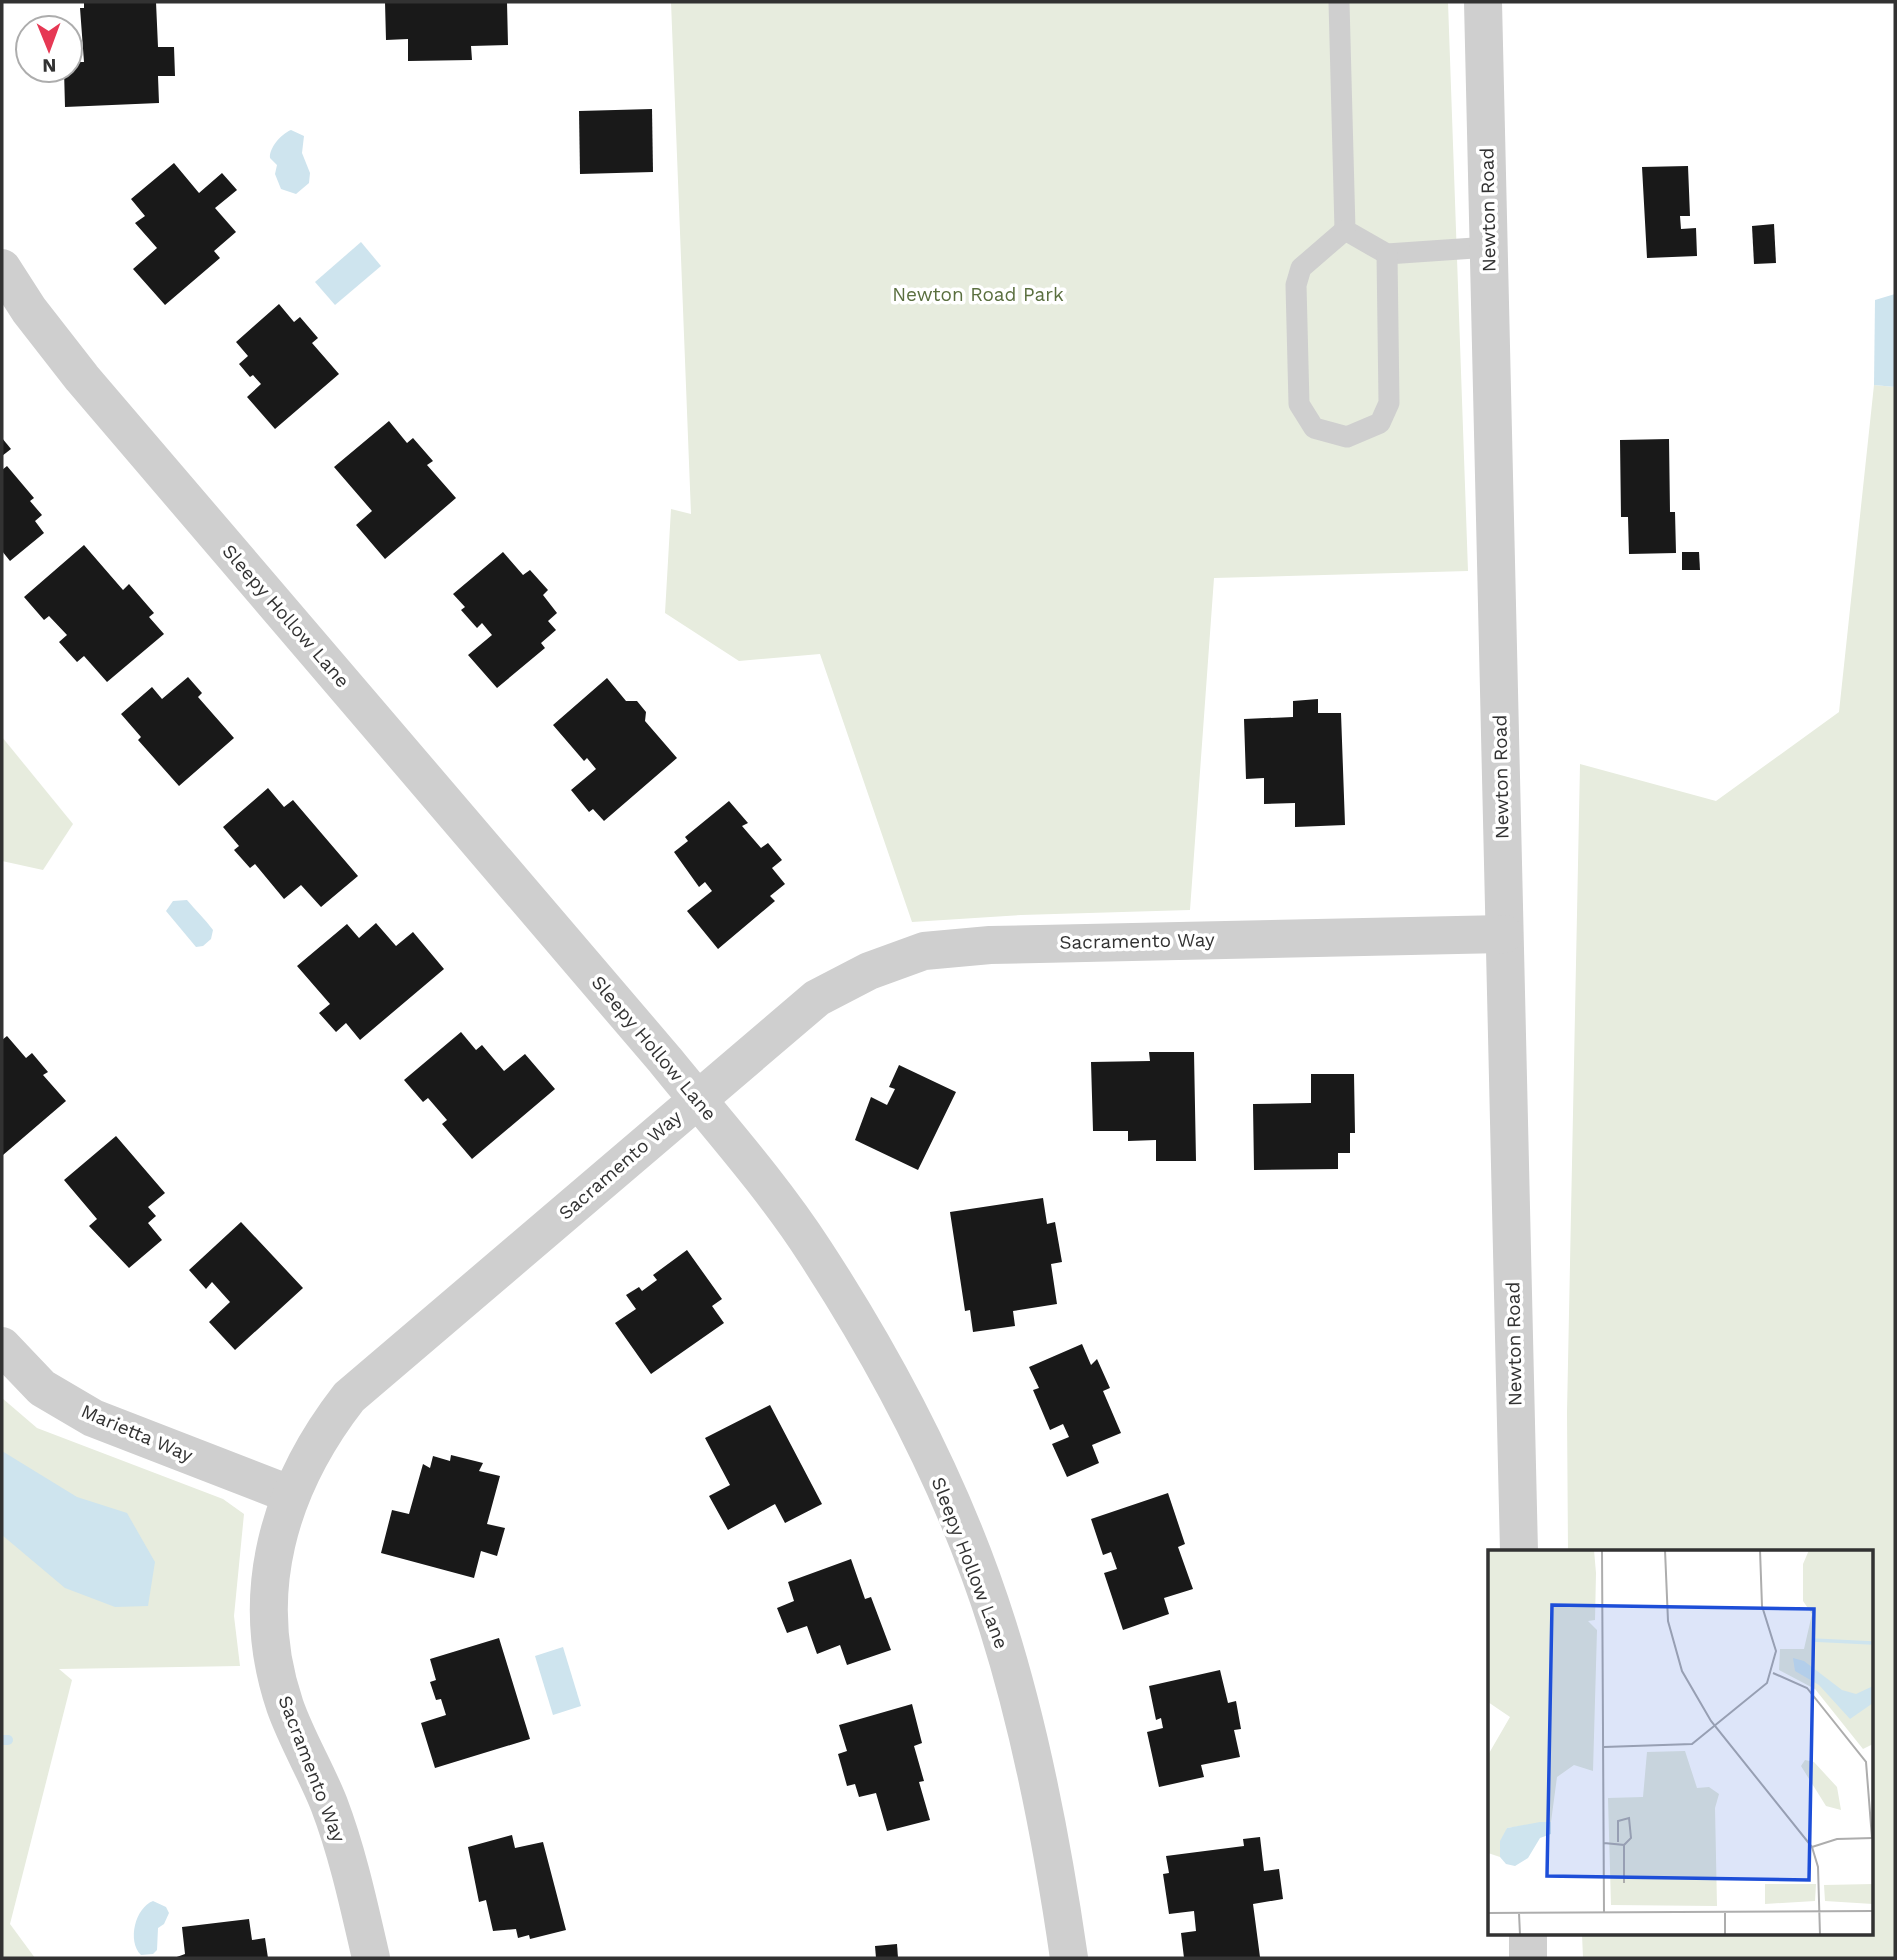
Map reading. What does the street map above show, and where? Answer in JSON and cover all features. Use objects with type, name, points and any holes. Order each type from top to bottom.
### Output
[{"type":"street","name":"Newton Road","points":[[1483,2],[1519,1550]]},
{"type":"street","name":"Sleepy Hollow Lane","points":[[2,268],[29,310],[82,378],[696,1099],[815,1251],[889,1378],[949,1498],[998,1627],[1026,1731],[1055,1858],[1069,1958]]},
{"type":"street","name":"Sacramento Way","points":[[371,1958],[345,1853],[328,1803],[285,1707],[270,1651],[269,1587],[289,1494],[311,1450],[349,1397],[817,998],[869,971],[924,951],[990,945],[1504,934]]},
{"type":"street","name":"Marietta Way","points":[[2,1346],[42,1388],[93,1418],[289,1494]]},
{"type":"street","points":[[1528,1936],[1528,1958]]},
{"type":"lane","points":[[1339,2],[1345,230]]},
{"type":"lane","points":[[1345,230],[1387,254],[1489,247]]},
{"type":"lane","points":[[1345,230],[1301,268],[1296,285],[1298,404],[1314,428],[1347,437],[1380,423],[1389,403],[1387,254]]},
{"type":"green space","name":"Newton Road Park","points":[[671,2],[1448,2],[1468,571],[1214,578],[1190,910],[1021,915],[912,922],[820,654],[739,661],[665,613],[671,509],[691,514]]},
{"type":"green space","points":[[1874,385],[1895,387],[1895,1958],[1583,1958],[1582,1936],[1872,1936],[1872,1550],[1568,1550],[1567,1413],[1580,764],[1716,801],[1839,712]]},
{"type":"green space","points":[[2,737],[73,824],[43,870],[2,861]]},
{"type":"green space","points":[[2,1398],[37,1428],[223,1499],[244,1514],[234,1616],[240,1666],[59,1669],[72,1680],[10,1924],[35,1958],[2,1958]]},
{"type":"water","points":[[291,130],[304,136],[302,153],[310,173],[309,183],[296,194],[281,189],[275,174],[277,165],[270,158],[276,142]]},
{"type":"water","points":[[361,242],[381,266],[335,305],[315,282]]},
{"type":"water","points":[[1895,294],[1895,387],[1874,385],[1875,300]]},
{"type":"water","points":[[187,900],[213,930],[211,939],[203,946],[196,947],[166,911],[173,901]]},
{"type":"water","points":[[2,1451],[77,1497],[127,1513],[155,1562],[148,1606],[115,1607],[65,1588],[2,1535]]},
{"type":"water","points":[[563,1647],[581,1706],[553,1715],[535,1656]]},
{"type":"water","points":[[153,1901],[166,1907],[169,1913],[164,1924],[158,1928],[157,1950],[153,1954],[141,1955],[134,1942],[135,1925],[142,1910]]},
{"type":"building","points":[[84,2],[156,2],[158,47],[174,47],[175,76],[158,76],[159,103],[65,107],[64,84],[84,84],[84,14],[80,14],[80,8],[84,8]]},
{"type":"building","points":[[385,2],[507,2],[508,45],[471,46],[472,60],[408,61],[408,39],[386,40]]},
{"type":"building","points":[[652,109],[653,172],[580,174],[579,111]]},
{"type":"building","points":[[174,163],[199,193],[222,173],[237,190],[215,208],[236,232],[214,251],[220,258],[165,305],[133,269],[157,248],[135,223],[145,216],[131,199]]},
{"type":"building","points":[[1688,166],[1690,216],[1680,216],[1681,229],[1696,228],[1697,256],[1647,258],[1642,167]]},
{"type":"building","points":[[1774,224],[1776,263],[1754,264],[1752,226]]},
{"type":"building","points":[[279,304],[294,322],[300,317],[318,338],[312,343],[339,374],[275,429],[247,397],[261,384],[253,375],[250,377],[239,364],[248,356],[236,342]]},
{"type":"building","points":[[389,421],[407,443],[413,438],[433,461],[427,465],[456,498],[385,559],[356,525],[372,511],[334,467]]},
{"type":"building","points":[[2,438],[11,449],[2,456]]},
{"type":"building","points":[[1669,439],[1670,512],[1675,512],[1676,553],[1629,554],[1628,517],[1621,517],[1620,440]]},
{"type":"building","points":[[7,466],[34,498],[30,501],[42,515],[35,521],[44,533],[10,561],[2,551],[2,470]]},
{"type":"building","points":[[84,545],[123,590],[129,584],[154,613],[149,617],[164,634],[107,682],[84,656],[77,662],[59,642],[67,635],[49,616],[44,620],[24,597]]},
{"type":"building","points":[[503,552],[523,575],[530,570],[548,590],[543,595],[557,613],[548,621],[556,630],[541,643],[545,648],[497,688],[468,655],[492,635],[482,623],[477,628],[461,610],[465,607],[453,594]]},
{"type":"building","points":[[1682,552],[1699,552],[1700,570],[1682,570]]},
{"type":"building","points":[[188,677],[202,693],[198,697],[234,738],[179,786],[138,740],[141,737],[121,714],[152,687],[162,699]]},
{"type":"building","points":[[607,678],[626,701],[637,701],[646,712],[645,721],[677,758],[604,821],[593,809],[589,812],[571,790],[596,769],[587,758],[584,761],[553,725]]},
{"type":"building","points":[[1318,699],[1318,713],[1341,713],[1345,825],[1295,827],[1295,803],[1264,804],[1264,778],[1246,779],[1244,719],[1293,717],[1293,701]]},
{"type":"building","points":[[268,788],[284,807],[293,800],[358,876],[321,907],[301,885],[284,899],[255,864],[250,868],[234,850],[239,846],[223,827]]},
{"type":"building","points":[[729,801],[748,823],[742,826],[761,848],[768,843],[782,860],[772,868],[785,884],[770,896],[775,901],[718,949],[687,911],[712,891],[705,882],[699,887],[674,852],[688,841],[685,837]]},
{"type":"building","points":[[376,923],[396,946],[413,932],[444,969],[360,1040],[346,1023],[336,1032],[319,1013],[330,1004],[297,966],[347,924],[359,938]]},
{"type":"building","points":[[461,1032],[476,1050],[482,1045],[504,1071],[525,1054],[555,1089],[472,1159],[442,1124],[447,1120],[428,1098],[423,1102],[404,1080]]},
{"type":"building","points":[[7,1036],[26,1058],[32,1053],[48,1072],[43,1075],[66,1101],[3,1155],[2,1040]]},
{"type":"building","points":[[1149,1052],[1194,1052],[1196,1161],[1156,1161],[1156,1140],[1128,1141],[1128,1131],[1093,1131],[1091,1062],[1150,1061]]},
{"type":"building","points":[[899,1065],[956,1092],[918,1170],[855,1140],[871,1097],[887,1105],[895,1089],[889,1087]]},
{"type":"building","points":[[1311,1074],[1354,1074],[1355,1133],[1350,1133],[1350,1153],[1338,1153],[1338,1169],[1254,1170],[1253,1104],[1311,1103]]},
{"type":"building","points":[[116,1136],[165,1193],[148,1207],[156,1216],[148,1223],[162,1240],[129,1268],[89,1226],[97,1219],[64,1180]]},
{"type":"building","points":[[1043,1198],[1047,1224],[1055,1222],[1062,1262],[1051,1264],[1057,1304],[1013,1311],[1015,1326],[973,1332],[970,1310],[965,1311],[950,1212]]},
{"type":"building","points":[[241,1222],[303,1288],[235,1350],[209,1322],[230,1302],[212,1282],[206,1289],[189,1270]]},
{"type":"building","points":[[687,1250],[722,1299],[712,1306],[724,1323],[651,1374],[615,1323],[636,1309],[626,1295],[639,1287],[642,1291],[657,1280],[653,1275]]},
{"type":"building","points":[[1082,1344],[1091,1365],[1097,1359],[1110,1388],[1103,1391],[1121,1433],[1092,1445],[1099,1463],[1067,1477],[1052,1444],[1069,1437],[1063,1424],[1050,1430],[1033,1390],[1039,1388],[1029,1367]]},
{"type":"building","points":[[770,1405],[822,1504],[785,1523],[775,1504],[728,1530],[709,1496],[730,1485],[705,1438]]},
{"type":"building","points":[[451,1455],[483,1463],[479,1471],[500,1476],[487,1524],[505,1528],[497,1556],[481,1551],[474,1578],[381,1553],[392,1510],[409,1514],[423,1464],[430,1468],[433,1456],[450,1461]]},
{"type":"building","points":[[1168,1493],[1185,1544],[1178,1547],[1193,1589],[1164,1598],[1169,1614],[1123,1630],[1104,1573],[1117,1569],[1111,1552],[1103,1555],[1091,1519]]},
{"type":"building","points":[[851,1559],[865,1599],[871,1597],[891,1650],[847,1665],[840,1645],[817,1654],[807,1626],[787,1633],[777,1608],[794,1601],[788,1582]]},
{"type":"building","points":[[499,1638],[530,1739],[435,1768],[421,1723],[446,1715],[441,1699],[436,1700],[430,1682],[436,1680],[430,1659]]},
{"type":"building","points":[[1220,1670],[1228,1703],[1236,1701],[1241,1729],[1234,1730],[1240,1757],[1201,1765],[1204,1777],[1159,1787],[1147,1732],[1163,1728],[1161,1718],[1156,1720],[1149,1686]]},
{"type":"building","points":[[912,1704],[922,1743],[914,1746],[924,1781],[919,1782],[930,1820],[887,1831],[876,1793],[859,1797],[855,1784],[847,1786],[838,1754],[847,1751],[839,1725]]},
{"type":"building","points":[[512,1835],[515,1848],[543,1842],[566,1930],[530,1939],[529,1935],[518,1938],[516,1929],[493,1931],[486,1900],[479,1902],[468,1847]]},
{"type":"building","points":[[1260,1837],[1264,1871],[1279,1869],[1283,1899],[1253,1904],[1260,1957],[1184,1958],[1181,1933],[1196,1931],[1194,1911],[1169,1914],[1163,1874],[1169,1873],[1166,1856],[1244,1846],[1243,1839]]},
{"type":"building","points":[[249,1919],[252,1940],[265,1938],[268,1958],[174,1958],[185,1954],[182,1927]]},
{"type":"building","points":[[897,1944],[898,1958],[876,1958],[875,1946]]},
{"type":"waterway","points":[[2,1740],[8,1740]]}]
